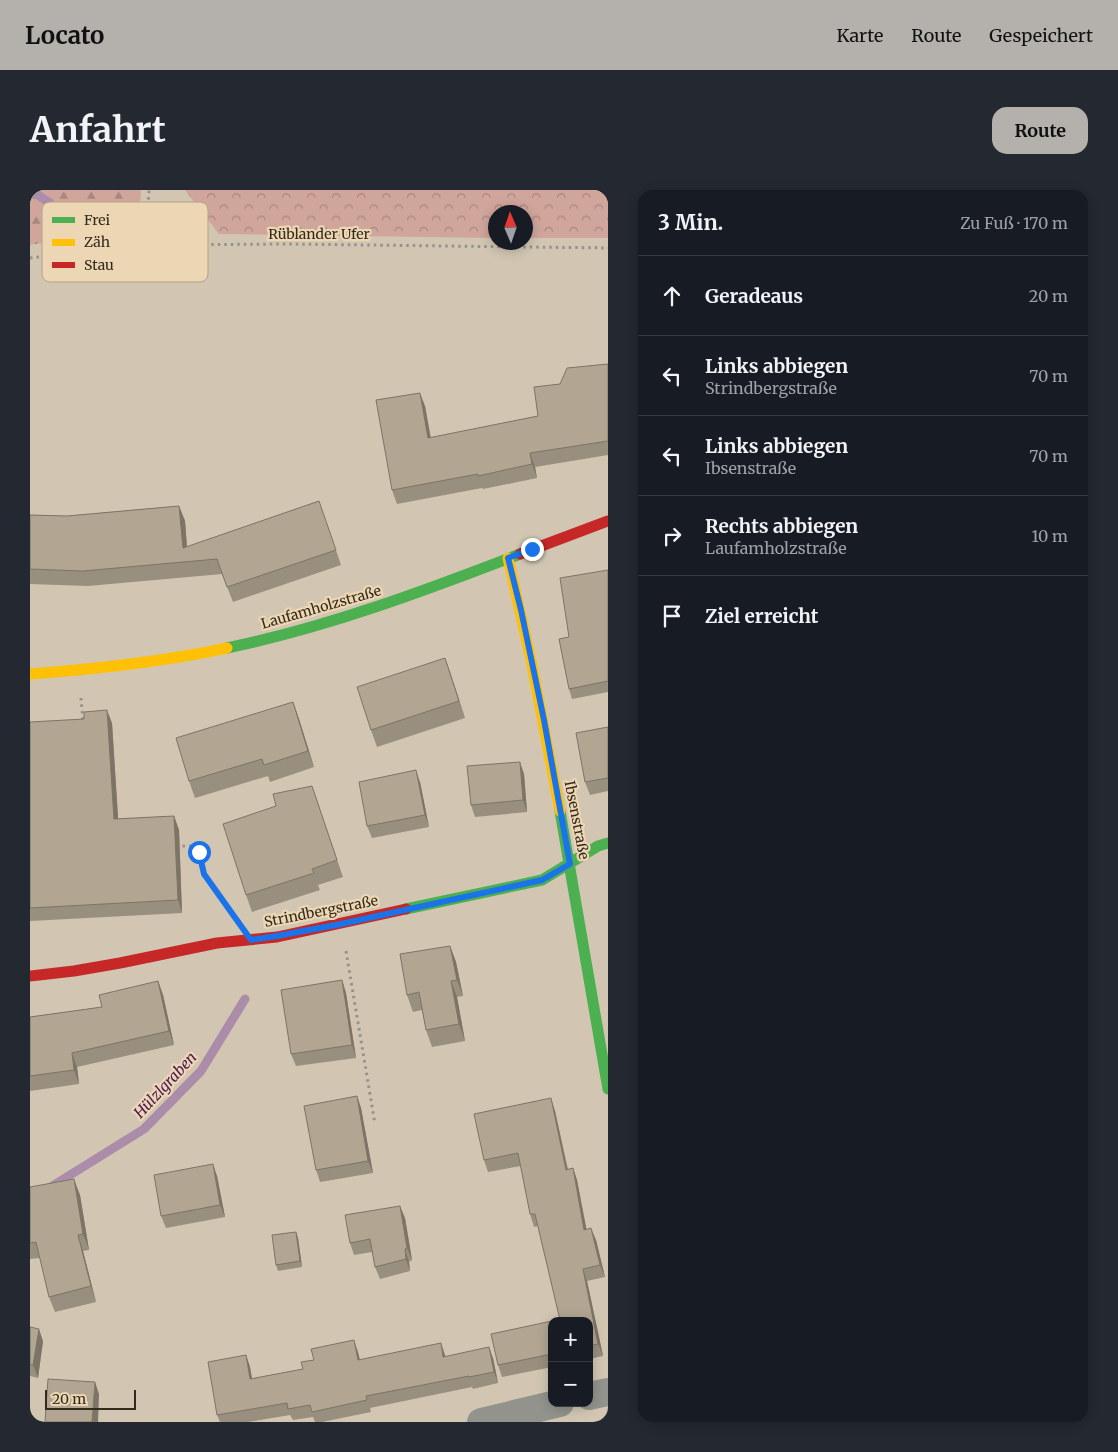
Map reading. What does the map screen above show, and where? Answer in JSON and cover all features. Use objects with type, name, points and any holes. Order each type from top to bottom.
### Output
[{"type":"street","name":"Laufamholzstraße","points":[[30,674],[141,663],[207,652],[295,632],[374,608],[608,521]]},
{"type":"street","name":"Ibsenstraße","points":[[508,558],[544,720],[608,1089]]},
{"type":"street","name":"Strindbergstraße","points":[[30,976],[92,968],[217,943],[251,940],[341,924],[542,880],[598,846],[608,843]]},
{"type":"street","points":[[593,1395],[608,1392]]},
{"type":"street","points":[[481,1422],[548,1406]]},
{"type":"path","name":"Rüblander Ufer","points":[[208,245],[608,248]]},
{"type":"path","points":[[80,670],[83,728]]},
{"type":"path","points":[[172,846],[195,846],[199,852],[204,874],[251,940]]},
{"type":"path","points":[[341,924],[375,1124]]},
{"type":"green space","points":[[30,190],[141,190],[140,202],[42,202],[42,243],[30,245]]},
{"type":"green space","points":[[185,190],[608,190],[608,238],[533,238],[533,205],[488,205],[488,238],[219,234],[208,220],[208,202],[194,202]]},
{"type":"building","points":[[608,364],[608,441],[530,453],[532,464],[478,476],[478,474],[392,490],[376,400],[420,393],[428,438],[538,416],[534,387],[560,384],[567,368]]},
{"type":"building","points":[[319,501],[336,550],[227,587],[217,559],[83,571],[30,569],[30,515],[67,516],[179,506],[183,548]]},
{"type":"building","points":[[608,570],[608,681],[569,689],[559,639],[569,637],[560,578]]},
{"type":"building","points":[[445,658],[459,701],[371,730],[357,687]]},
{"type":"building","points":[[293,702],[308,751],[264,765],[262,759],[189,781],[176,738]]},
{"type":"building","points":[[107,710],[114,819],[174,816],[178,900],[30,908],[30,722],[84,719],[84,712]]},
{"type":"building","points":[[608,727],[608,778],[585,782],[576,733]]},
{"type":"building","points":[[520,762],[523,800],[471,805],[467,766]]},
{"type":"building","points":[[416,770],[425,815],[367,826],[359,782]]},
{"type":"building","points":[[312,786],[337,860],[312,869],[314,873],[246,895],[223,824],[276,806],[273,794]]},
{"type":"building","points":[[450,946],[457,980],[451,981],[459,1024],[426,1030],[419,992],[407,995],[400,954]]},
{"type":"building","points":[[342,980],[352,1045],[291,1054],[281,990]]},
{"type":"building","points":[[158,981],[169,1031],[72,1053],[74,1070],[30,1076],[30,1017],[102,1007],[99,995]]},
{"type":"building","points":[[357,1096],[368,1161],[316,1170],[304,1106]]},
{"type":"building","points":[[551,1098],[566,1170],[573,1168],[584,1230],[591,1228],[600,1265],[583,1269],[593,1317],[559,1317],[535,1214],[530,1214],[518,1153],[484,1160],[474,1114]]},
{"type":"building","points":[[213,1164],[220,1205],[161,1216],[154,1175]]},
{"type":"building","points":[[74,1179],[83,1234],[78,1235],[91,1286],[49,1297],[36,1242],[30,1243],[30,1187]]},
{"type":"building","points":[[400,1206],[407,1248],[405,1249],[406,1259],[375,1267],[370,1239],[350,1243],[345,1215]]},
{"type":"building","points":[[296,1232],[300,1261],[276,1265],[272,1235]]},
{"type":"building","points":[[593,1319],[598,1344],[593,1345]]},
{"type":"building","points":[[548,1322],[548,1355],[498,1365],[491,1334]]},
{"type":"building","points":[[30,1327],[39,1329],[33,1365],[30,1365]]},
{"type":"building","points":[[354,1340],[358,1360],[441,1343],[443,1357],[489,1347],[494,1372],[366,1396],[367,1400],[312,1412],[310,1405],[288,1409],[287,1403],[217,1415],[208,1362],[246,1355],[250,1379],[303,1369],[301,1362],[314,1360],[311,1349]]},
{"type":"building","points":[[48,1379],[95,1382],[92,1422],[45,1422]]},
{"type":"waterway","name":"Hülzlgraben","points":[[30,190],[48,202]]},
{"type":"waterway","name":"Hülzlgraben","points":[[30,1193],[46,1190],[144,1129],[201,1071],[245,999]]},
{"type":"traffic: fast","points":[[227,648],[339,619],[520,554]]},
{"type":"traffic: fast","points":[[560,811],[608,1089]]},
{"type":"traffic: fast","points":[[406,909],[542,880],[598,846],[608,843]]},
{"type":"traffic: slow","points":[[508,558],[531,660],[560,811]]},
{"type":"traffic: slow","points":[[30,674],[129,664],[227,648]]},
{"type":"traffic: jam","points":[[520,554],[608,521]]},
{"type":"traffic: jam","points":[[30,976],[120,963],[217,943],[277,937],[406,909]]},
{"type":"route","points":[[199,852],[204,874],[251,940],[341,924],[542,880],[570,864],[544,720],[508,558],[532,549]]}]
